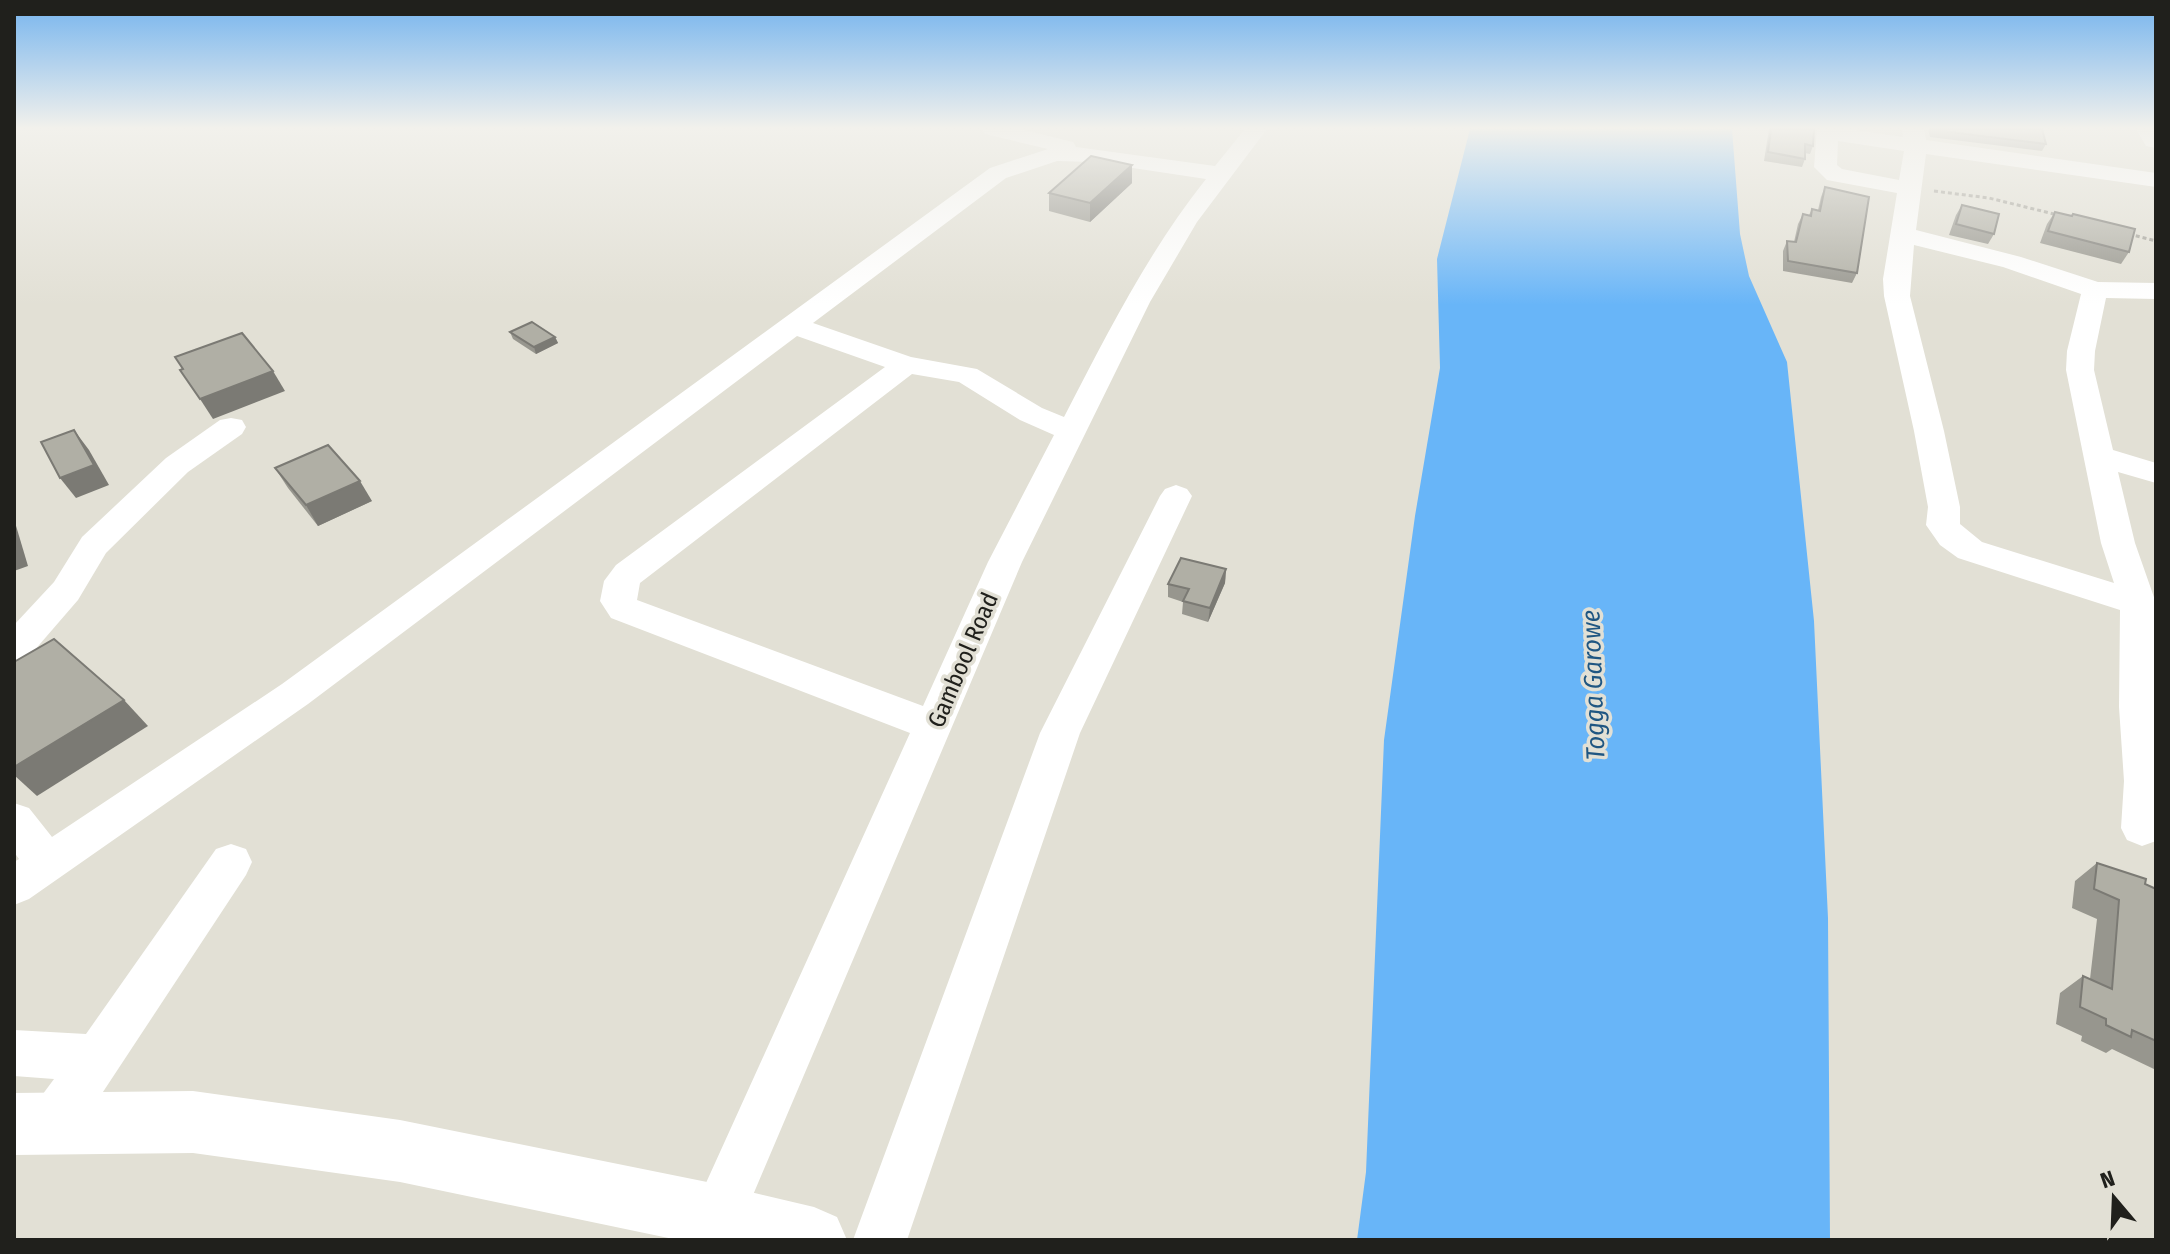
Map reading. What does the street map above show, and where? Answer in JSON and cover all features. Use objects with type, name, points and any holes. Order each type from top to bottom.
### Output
[{"type":"main road","points":[[33,1124],[207,1124],[400,1151],[717,1216],[814,1240]]},
{"type":"street","points":[[14,820],[23,878],[295,694],[979,188]]},
{"type":"street","name":"Gambool Road","points":[[717,1216],[1005,562],[1137,302],[1186,220],[1211,188]]},
{"type":"street","points":[[1903,188],[1911,189],[1896,279],[1897,296],[1929,431],[1944,507],[1943,525],[1952,537],[1970,550],[2138,603]]},
{"type":"street","points":[[1904,235],[2012,262],[2095,290],[2156,291]]},
{"type":"street","points":[[2095,290],[2081,351],[2080,370],[2118,543],[2138,603],[2138,707],[2150,783],[2142,828]]},
{"type":"street","points":[[792,325],[906,365],[967,375],[1031,414],[1071,431]]},
{"type":"street","points":[[906,365],[628,574],[621,581],[618,601],[624,609],[935,726]]},
{"type":"street","points":[[14,649],[66,591],[94,545],[177,465],[231,427]]},
{"type":"street","points":[[2101,457],[2156,473]]},
{"type":"street","points":[[880,1240],[1060,733],[1176,496]]},
{"type":"street","points":[[33,1124],[97,1058],[231,862]]},
{"type":"street","points":[[14,1053],[97,1058]]},
{"type":"path","points":[[1911,189],[1989,198],[2067,217]]},
{"type":"path","points":[[2126,233],[2156,241]]},
{"type":"water","name":"Togga Garowe","points":[[1455,188],[1736,188],[1740,234],[1749,276],[1787,362],[1814,621],[1828,918],[1830,1240],[1357,1240],[1366,1172],[1384,740],[1415,516],[1440,368],[1437,259]]},
{"type":"building","points":[[1055,188],[1107,188],[1090,203],[1049,193]]},
{"type":"building","points":[[1825,188],[1869,197],[1857,273],[1788,261],[1787,241],[1796,242],[1803,214],[1811,216],[1812,209],[1820,211]]},
{"type":"building","points":[[1962,205],[1999,214],[1994,234],[1956,224]]},
{"type":"building","points":[[2055,212],[2135,229],[2129,252],[2048,231]]},
{"type":"building","points":[[532,322],[555,337],[534,347],[510,332]]},
{"type":"building","points":[[242,333],[273,371],[200,399],[175,357]]},
{"type":"building","points":[[74,430],[94,465],[60,478],[41,442]]},
{"type":"building","points":[[328,445],[360,481],[306,505],[275,468]]},
{"type":"building","points":[[1181,558],[1226,569],[1210,608],[1183,601],[1189,589],[1168,584]]},
{"type":"building","points":[[54,639],[124,700],[14,767],[14,662]]},
{"type":"building","points":[[2097,863],[2146,879],[2145,884],[2156,889],[2156,1041],[2132,1030],[2131,1037],[2106,1025],[2106,1019],[2080,1007],[2083,976],[2112,989],[2119,900],[2094,889]]}]
